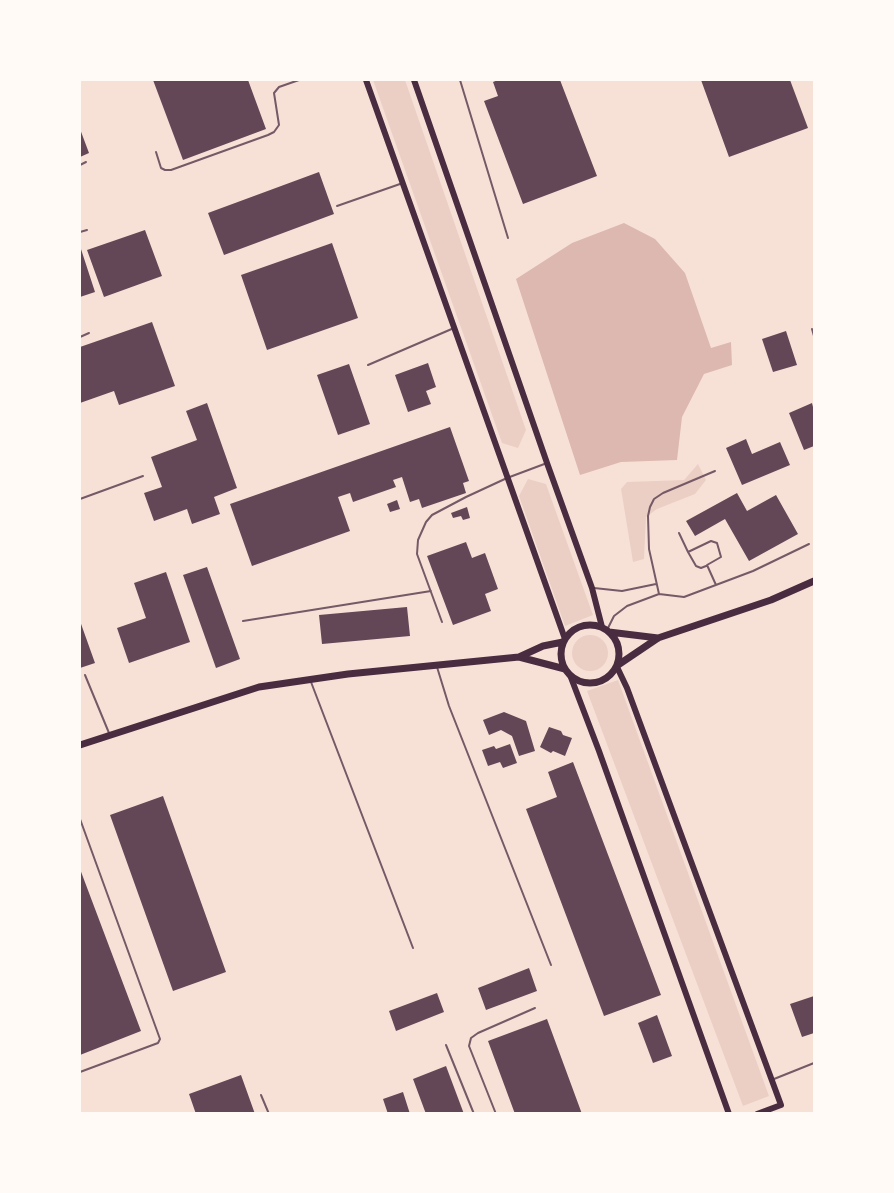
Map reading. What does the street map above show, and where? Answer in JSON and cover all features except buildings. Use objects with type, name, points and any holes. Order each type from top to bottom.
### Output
[{"type":"main road","points":[[366,80],[564,640],[561,654],[567,672],[599,751],[729,1113]]},
{"type":"main road","points":[[414,80],[606,630],[619,647],[620,656],[617,666],[780,1105],[757,1113]]},
{"type":"main road","points":[[519,657],[567,672],[587,684],[597,683],[606,680],[617,666],[658,638],[771,600],[814,580]]},
{"type":"main road","points":[[80,745],[259,687],[436,664],[519,657],[543,646],[564,640],[578,628],[586,625],[658,638]]},
{"type":"lane","points":[[156,152],[161,168],[171,170],[274,132],[279,125],[274,93],[279,87],[299,80]]},
{"type":"lane","points":[[460,80],[508,238]]},
{"type":"lane","points":[[80,165],[86,162]]},
{"type":"lane","points":[[337,206],[403,183]]},
{"type":"lane","points":[[80,232],[87,230]]},
{"type":"lane","points":[[368,365],[454,328]]},
{"type":"lane","points":[[812,329],[814,336]]},
{"type":"lane","points":[[80,337],[89,333]]},
{"type":"lane","points":[[442,622],[416,548],[426,522],[432,515],[507,478],[547,463]]},
{"type":"lane","points":[[658,594],[650,549],[648,516],[650,507],[654,499],[663,493],[715,471]]},
{"type":"lane","points":[[80,499],[143,476]]},
{"type":"lane","points":[[679,532],[688,552],[696,566],[700,568],[707,565],[721,557],[722,554],[715,541],[688,552]]},
{"type":"lane","points":[[606,630],[620,610],[658,594],[684,597],[753,571],[810,544]]},
{"type":"lane","points":[[707,565],[716,585]]},
{"type":"lane","points":[[592,588],[622,591],[657,584]]},
{"type":"lane","points":[[243,621],[431,591]]},
{"type":"lane","points":[[436,664],[449,706],[551,965]]},
{"type":"lane","points":[[85,675],[110,735]]},
{"type":"lane","points":[[309,679],[413,948]]},
{"type":"lane","points":[[80,819],[160,1039],[158,1043],[80,1072]]},
{"type":"lane","points":[[80,831],[84,830]]},
{"type":"lane","points":[[496,1113],[469,1046],[471,1038],[535,1008]]},
{"type":"lane","points":[[446,1045],[474,1113]]},
{"type":"lane","points":[[771,1080],[814,1063]]},
{"type":"lane","points":[[261,1095],[268,1113]]},
{"type":"shaded area","points":[[373,80],[405,80],[526,430],[518,448],[502,443]]},
{"type":"shaded area","points":[[624,223],[655,239],[685,273],[711,348],[731,342],[732,365],[704,374],[682,417],[677,460],[621,462],[580,475],[516,279],[572,243]]},
{"type":"shaded area","points":[[698,464],[706,480],[695,494],[657,509],[646,517],[644,559],[633,562],[621,489],[627,482],[684,480]]},
{"type":"shaded area","points":[[528,479],[546,484],[593,615],[565,626],[519,496]]},
{"type":"shaded area","points":[[590,635],[603,640],[608,653],[603,666],[590,671],[577,666],[572,653],[577,640]]},
{"type":"shaded area","points":[[618,680],[769,1096],[743,1106],[587,691]]}]
